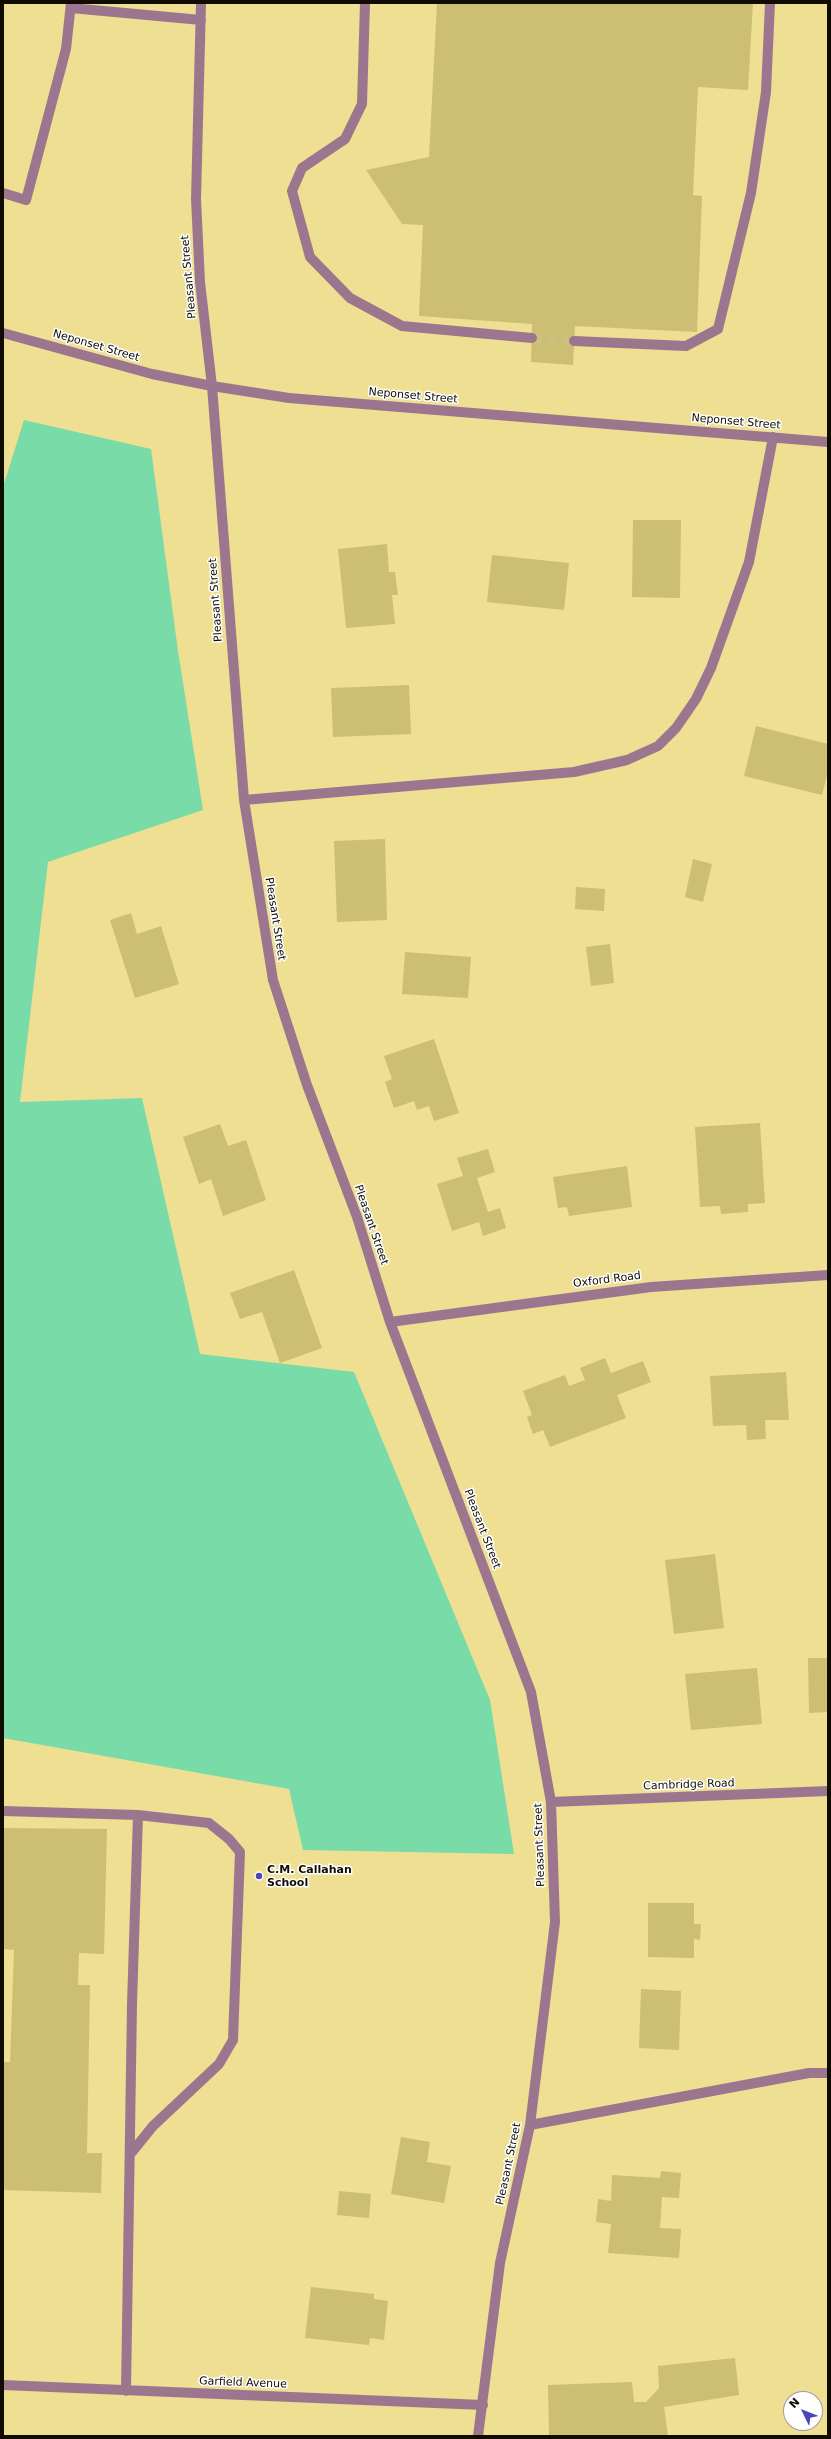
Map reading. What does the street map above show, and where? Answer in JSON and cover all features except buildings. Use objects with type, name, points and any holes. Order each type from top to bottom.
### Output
[{"type":"street","name":"Pleasant Street","points":[[201,3],[196,199],[200,282],[212,386],[244,800],[273,980],[307,1085],[357,1217],[390,1322],[531,1692],[551,1802],[555,1922],[530,2125],[500,2263],[478,2436]]},
{"type":"street","points":[[365,3],[362,104],[345,139],[302,168],[292,191],[310,256],[350,298],[402,326],[532,338]]},
{"type":"street","points":[[574,341],[686,346],[718,329],[751,193],[766,92],[770,3]]},
{"type":"street","points":[[3,193],[26,200],[66,49],[71,6],[201,20]]},
{"type":"street","name":"Neponset Street","points":[[3,332],[152,374],[212,386],[289,398],[828,442]]},
{"type":"street","points":[[244,800],[574,772],[627,760],[658,746],[676,728],[696,699],[711,668],[749,562],[773,437]]},
{"type":"street","name":"Oxford Road","points":[[390,1322],[651,1287],[828,1275]]},
{"type":"street","name":"Cambridge Road","points":[[551,1802],[828,1791]]},
{"type":"street","points":[[3,1811],[138,1815],[209,1823],[229,1839],[240,1852],[233,2040],[219,2064],[153,2126],[132,2152]]},
{"type":"street","points":[[126,2391],[132,2152],[132,2004],[138,1815]]},
{"type":"street","points":[[530,2125],[809,2073],[828,2073]]},
{"type":"street","name":"Garfield Avenue","points":[[3,2385],[483,2405]]},
{"type":"green space","points":[[24,420],[151,449],[178,651],[203,810],[48,862],[20,1102],[142,1098],[200,1354],[354,1372],[490,1700],[514,1854],[303,1850],[289,1789],[3,1738],[3,487]]},
{"type":"tunnel","points":[[532,338],[574,341]]},
{"type":"place","name":"C.M. Callahan School","points":[[259,1876]]}]
